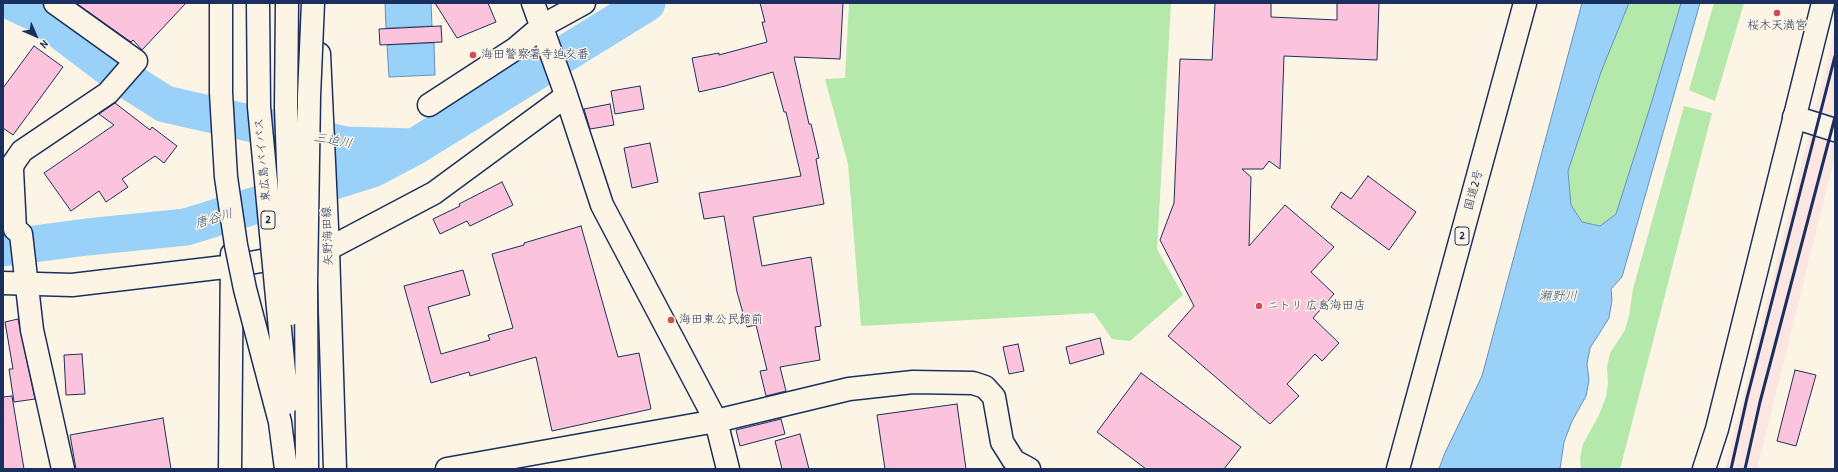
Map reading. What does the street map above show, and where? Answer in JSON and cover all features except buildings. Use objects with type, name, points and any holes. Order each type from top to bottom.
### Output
[{"type":"main road","points":[[55,3],[136,61],[108,93],[22,152],[17,157],[12,170],[13,232],[24,260],[32,330],[63,469]]},
{"type":"main road","points":[[221,3],[221,94],[226,178],[236,245],[245,289],[280,422],[286,469]]},
{"type":"main road","points":[[230,469],[233,266],[231,237],[229,59],[232,3]]},
{"type":"main road","name":"東広島バイパス","points":[[258,3],[259,107],[293,469]]},
{"type":"main road","name":"東広島バイパス","points":[[288,3],[286,107],[290,218],[290,436]]},
{"type":"main road","points":[[307,469],[306,285],[312,3]]},
{"type":"main road","name":"矢野海田線","points":[[318,3],[322,126],[327,206],[335,469]]},
{"type":"main road","points":[[533,3],[545,34],[602,205],[716,421],[728,469]]},
{"type":"main road","points":[[429,105],[515,49],[545,34],[584,3]]},
{"type":"main road","name":"国道2号","points":[[1398,469],[1525,3]]},
{"type":"main road","points":[[1704,469],[1717,429],[1823,3]]},
{"type":"main road","points":[[3,284],[72,286],[233,266],[328,249],[434,193],[564,91]]},
{"type":"main road","points":[[1794,117],[1835,130]]},
{"type":"main road","points":[[454,468],[716,421],[849,389],[913,382],[973,383],[985,387],[992,392],[1002,442],[1014,461],[1029,469]]},
{"type":"shaded area","points":[[1835,30],[1835,156],[1757,469],[1725,469]]},
{"type":"green space","points":[[849,3],[1171,3],[1157,249],[1183,295],[1130,341],[1112,339],[1094,313],[861,326],[848,164],[825,79],[845,78]]},
{"type":"green space","points":[[1629,3],[1681,3],[1616,214],[1600,226],[1582,222],[1571,205],[1568,171],[1601,72]]},
{"type":"green space","points":[[1714,3],[1744,3],[1715,101],[1689,90]]},
{"type":"green space","points":[[1684,106],[1712,113],[1620,469],[1581,469],[1580,458],[1583,444],[1599,415],[1606,397],[1608,383],[1607,367],[1610,353],[1625,330],[1629,316],[1633,289]]},
{"type":"water","points":[[385,3],[431,3],[432,26],[386,28]]},
{"type":"water","name":"瀬野川","points":[[1582,3],[1629,3],[1601,72],[1568,171],[1571,205],[1582,222],[1600,226],[1616,214],[1681,3],[1700,3],[1622,277],[1611,289],[1612,300],[1609,318],[1590,348],[1587,364],[1589,380],[1586,396],[1572,421],[1564,442],[1560,469],[1439,469],[1444,455],[1482,376]]},
{"type":"water","points":[[434,43],[435,75],[389,77],[387,45]]},
{"type":"waterway","name":"三迫川","points":[[14,3],[38,14],[116,73],[165,104],[346,145],[414,147]]},
{"type":"waterway","name":"唐谷川","points":[[3,248],[87,237],[186,227],[372,169],[414,147],[647,3]]},
{"type":"railway","points":[[1731,469],[1747,398],[1835,56]]},
{"type":"railway","points":[[1745,469],[1760,402],[1835,117]]},
{"type":"place","name":"桜木天満宮","points":[[1777,13]]},
{"type":"place","name":"海田警察署寺迫交番","points":[[473,55]]},
{"type":"place","name":"ニトリ 広島海田店","points":[[1259,306]]},
{"type":"place","name":"海田東公民館前","points":[[671,320]]}]
